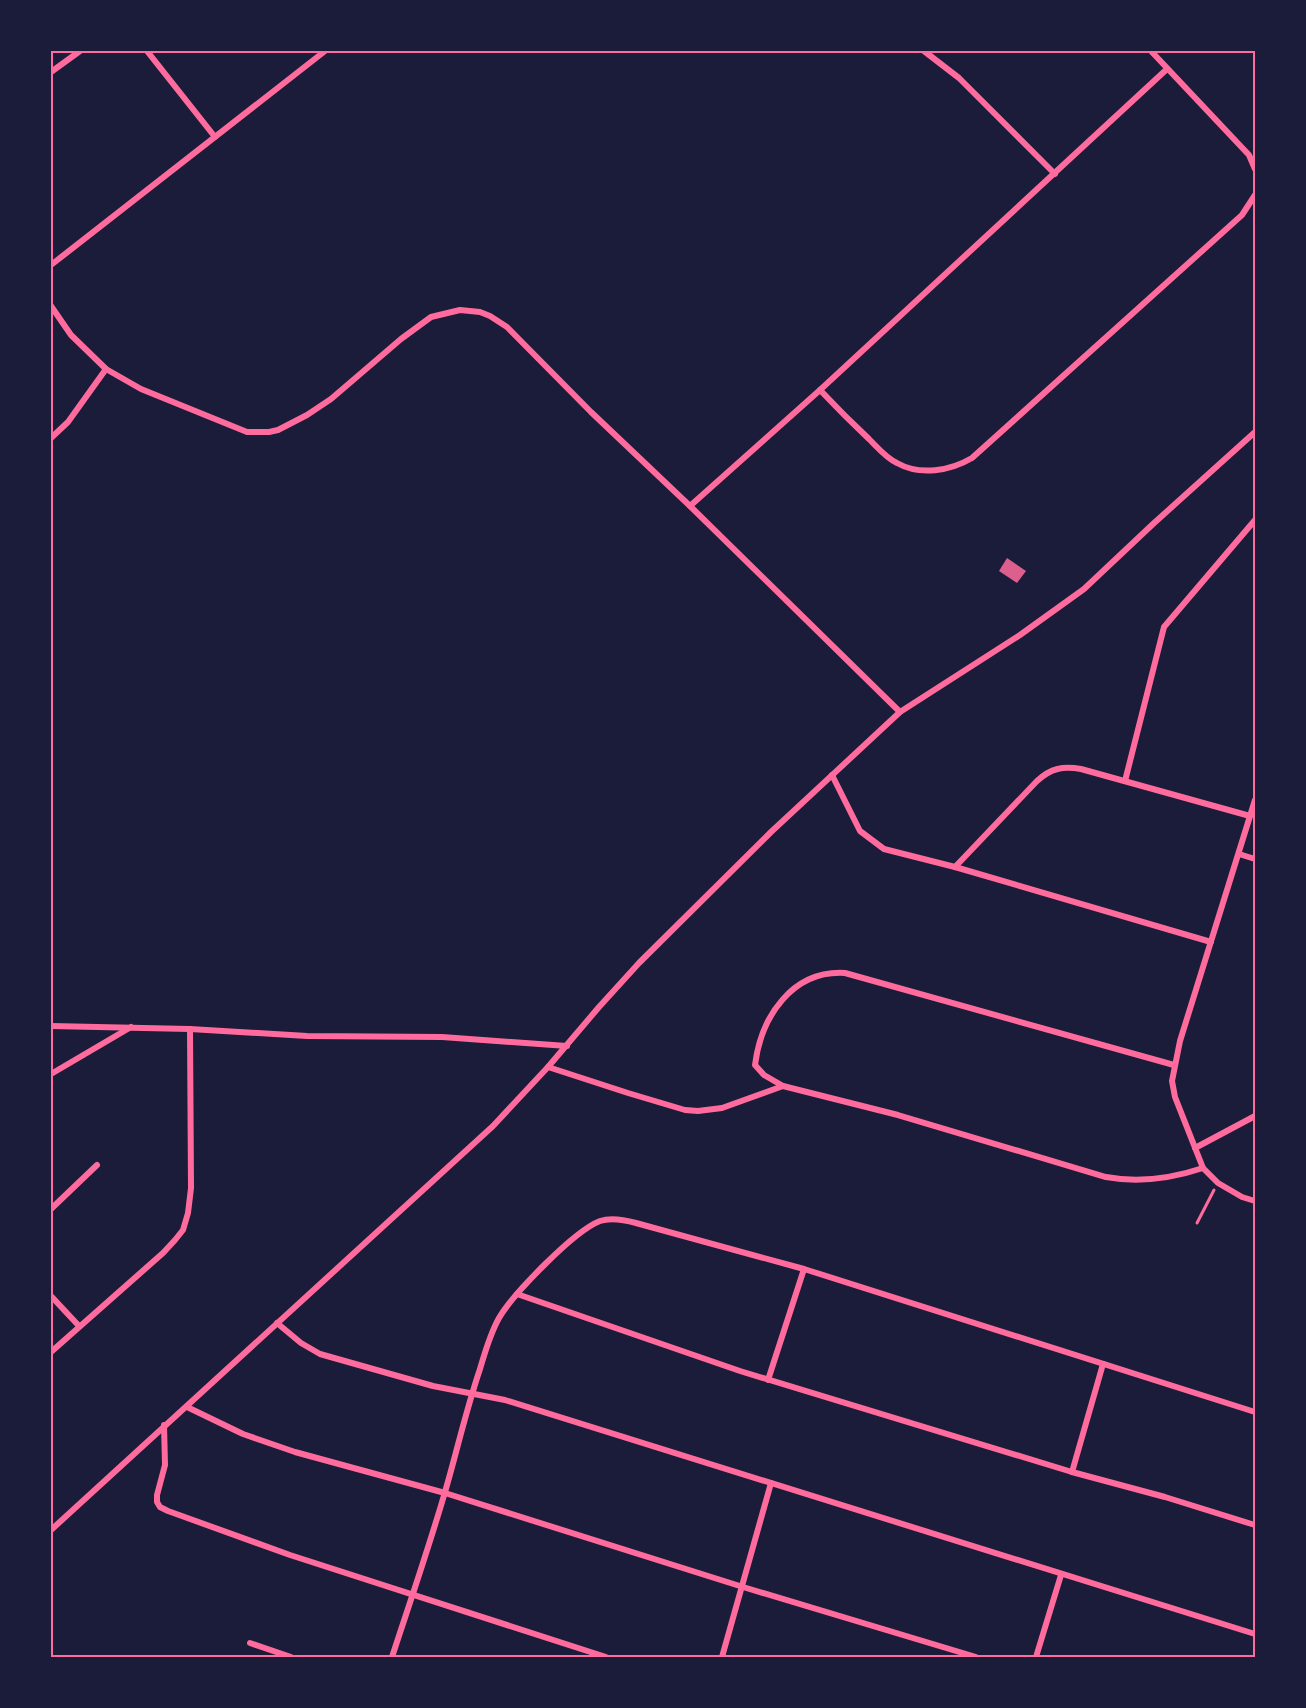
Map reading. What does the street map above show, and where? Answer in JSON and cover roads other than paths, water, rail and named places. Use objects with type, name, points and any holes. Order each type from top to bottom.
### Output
[{"type":"street","points":[[51,72],[80,51]]},
{"type":"street","points":[[147,51],[215,137]]},
{"type":"street","points":[[51,266],[325,51]]},
{"type":"street","points":[[924,51],[959,78],[1055,174]]},
{"type":"street","points":[[1150,51],[1249,155],[1255,169]]},
{"type":"street","points":[[690,506],[820,390],[1167,69]]},
{"type":"street","points":[[820,390],[896,463],[925,471],[964,463],[1242,215],[1255,195]]},
{"type":"street","points":[[51,306],[71,335],[106,369],[141,389],[247,432],[278,430],[307,415],[331,399],[430,316],[460,310],[480,312],[507,327],[591,412],[900,711]]},
{"type":"street","points":[[51,438],[68,422],[106,369]]},
{"type":"street","points":[[51,1530],[493,1126],[639,963],[771,832],[900,711],[1020,635],[1084,589],[1255,432]]},
{"type":"street","points":[[1125,781],[1164,627],[1255,520]]},
{"type":"street","points":[[955,867],[1051,770],[1070,767],[1250,816]]},
{"type":"street","points":[[832,776],[860,831],[884,849],[955,867],[1211,942]]},
{"type":"street","points":[[1255,800],[1174,1065],[1172,1081],[1175,1097],[1203,1168],[1218,1183],[1242,1197],[1255,1201]]},
{"type":"street","points":[[1239,854],[1255,860]]},
{"type":"street","points":[[1174,1065],[845,972],[829,972],[811,977],[788,994],[773,1011],[764,1029],[757,1049],[755,1065],[764,1075],[783,1086],[898,1115],[1113,1178],[1163,1179],[1203,1168]]},
{"type":"street","points":[[51,1026],[190,1029],[307,1036],[442,1037],[567,1046]]},
{"type":"street","points":[[51,1074],[131,1027]]},
{"type":"street","points":[[51,1352],[163,1253],[183,1230],[188,1213],[190,1188],[190,1029]]},
{"type":"street","points":[[548,1067],[651,1100],[698,1111],[722,1108],[783,1086]]},
{"type":"street","points":[[1195,1148],[1255,1116]]},
{"type":"street","points":[[51,1209],[97,1165]]},
{"type":"street","points":[[392,1657],[445,1492],[472,1394],[489,1341],[500,1317],[517,1294],[540,1270],[570,1243],[599,1222],[608,1219],[636,1222],[804,1269],[1255,1412]]},
{"type":"street","points":[[768,1380],[804,1269]]},
{"type":"street","points":[[517,1294],[768,1380],[1255,1525]]},
{"type":"street","points":[[51,1296],[79,1326]]},
{"type":"street","points":[[277,1323],[320,1354],[384,1374],[505,1400],[1255,1634]]},
{"type":"street","points":[[1072,1472],[1103,1364]]},
{"type":"street","points":[[187,1407],[243,1434],[294,1452],[343,1467],[445,1492],[743,1587],[976,1657]]},
{"type":"street","points":[[164,1425],[165,1466],[157,1495],[157,1502],[160,1506],[220,1532],[606,1657]]},
{"type":"street","points":[[722,1657],[771,1483]]},
{"type":"street","points":[[1036,1657],[1061,1575]]},
{"type":"street","points":[[250,1643],[291,1657]]}]
